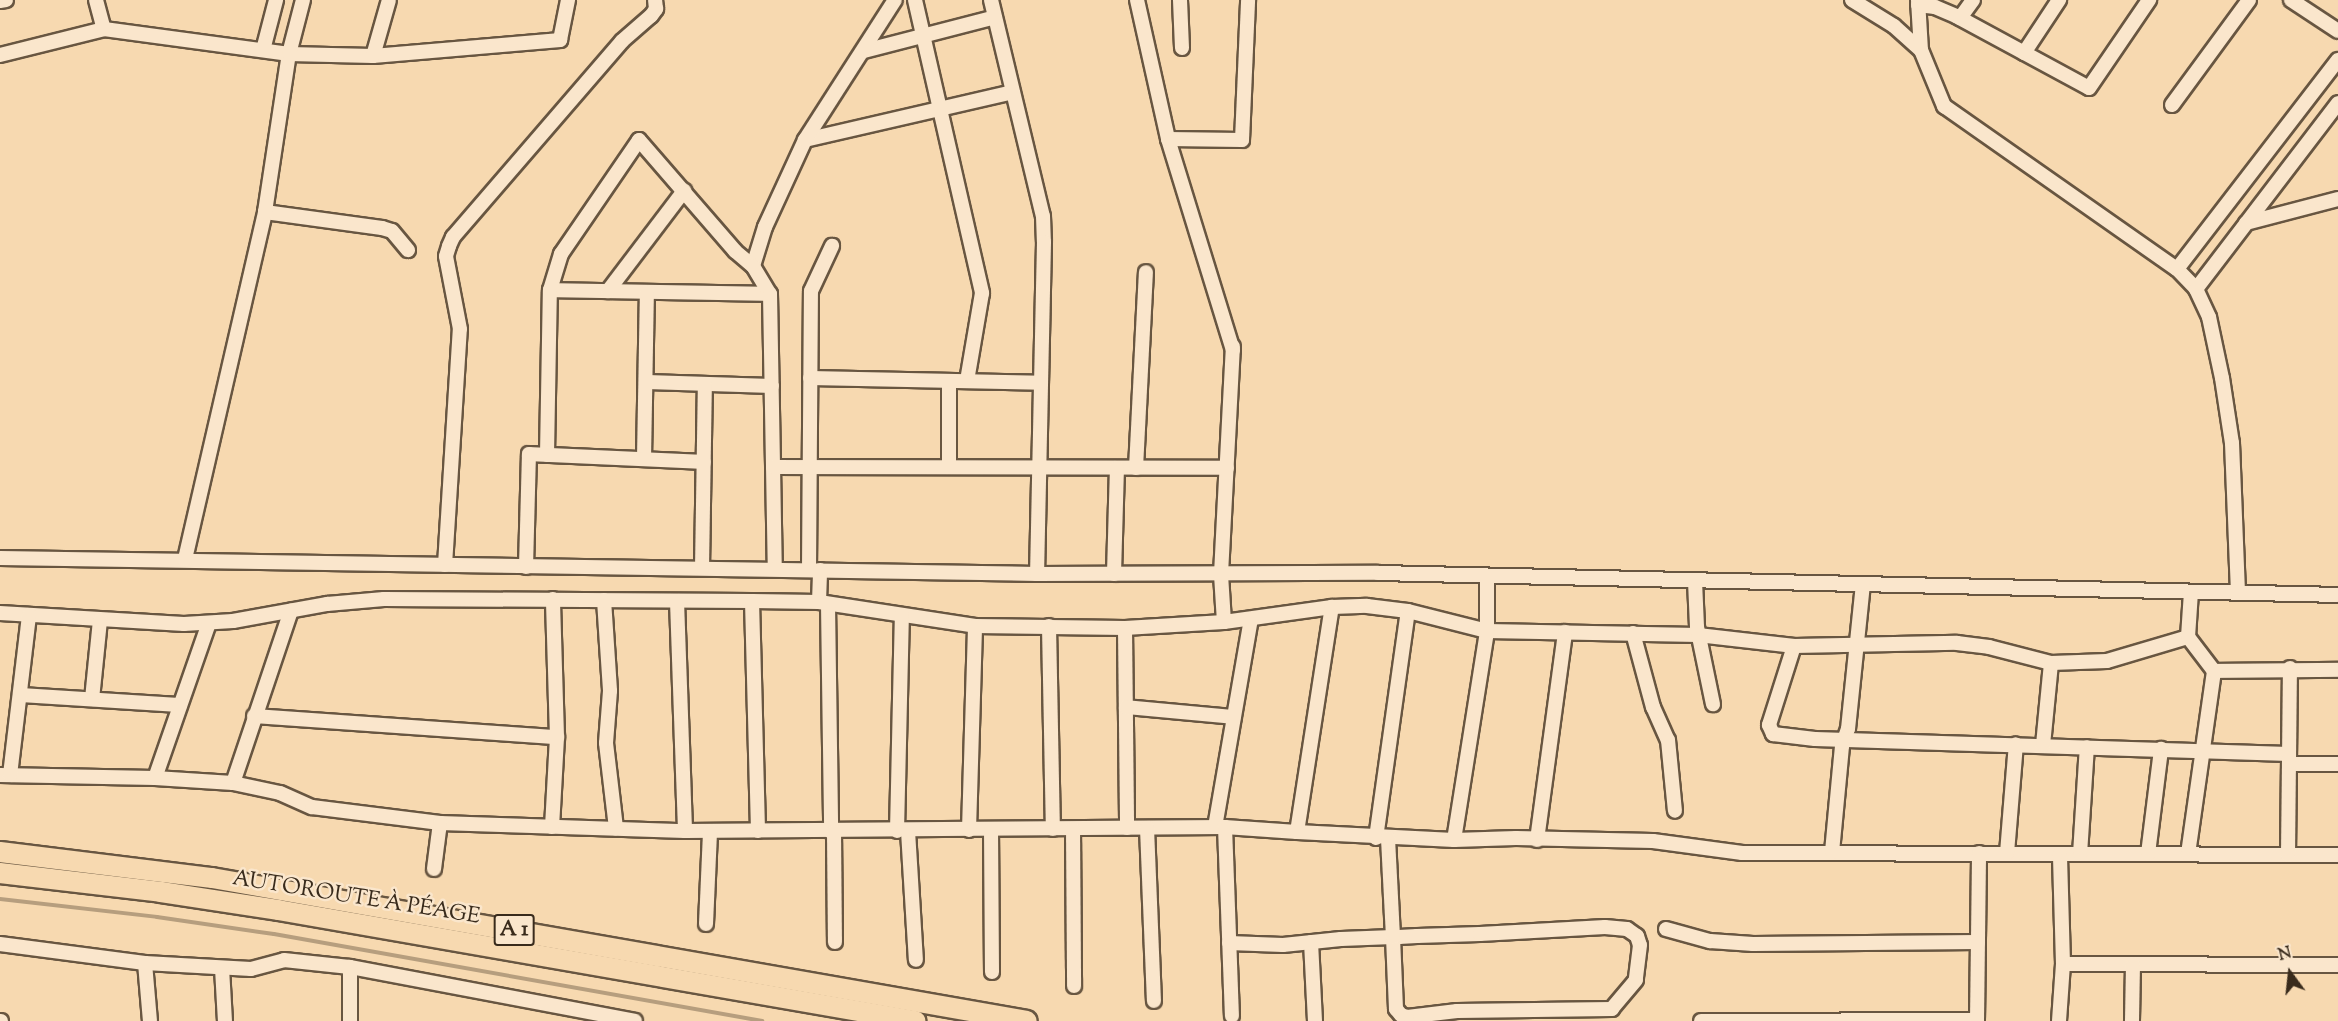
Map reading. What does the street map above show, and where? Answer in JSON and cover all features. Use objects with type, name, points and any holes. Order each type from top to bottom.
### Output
[{"type":"highway","name":"A 1","points":[[0,852],[235,882],[1026,1021]]},
{"type":"highway","name":"AUTOROUTE À PÉAGE","points":[[0,873],[162,892],[278,910],[915,1021]]},
{"type":"street","points":[[0,2],[6,0]]},
{"type":"street","points":[[96,0],[104,29]]},
{"type":"street","points":[[263,50],[276,0]]},
{"type":"street","points":[[185,559],[265,212],[289,54],[303,0]]},
{"type":"street","points":[[374,56],[389,0]]},
{"type":"street","points":[[0,55],[104,29],[289,54],[374,56],[560,40],[568,0]]},
{"type":"street","points":[[445,565],[460,329],[446,256],[449,246],[453,237],[622,41],[651,16],[656,9],[656,0]]},
{"type":"street","points":[[753,266],[765,226],[806,140],[895,0]]},
{"type":"street","points":[[915,0],[982,293],[967,381]]},
{"type":"street","points":[[991,0],[1043,216],[1037,574]]},
{"type":"street","points":[[1137,0],[1167,139],[1233,348],[1221,574],[1224,622]]},
{"type":"street","points":[[1180,0],[1182,48]]},
{"type":"street","points":[[1167,139],[1242,140],[1248,0]]},
{"type":"street","points":[[1852,0],[1894,27],[1921,50]]},
{"type":"street","points":[[1960,18],[1972,0]]},
{"type":"street","points":[[2024,53],[2059,0]]},
{"type":"street","points":[[2149,0],[2089,88],[1960,18],[1918,2],[1921,50],[1944,106],[2177,269],[2196,289],[2209,317],[2223,378],[2232,443],[2238,593]]},
{"type":"street","points":[[2172,105],[2249,0]]},
{"type":"street","points":[[2291,0],[2338,31]]},
{"type":"street","points":[[864,51],[995,17]]},
{"type":"street","points":[[2177,269],[2338,60]]},
{"type":"street","points":[[806,140],[1013,93]]},
{"type":"street","points":[[2196,289],[2338,103]]},
{"type":"street","points":[[547,455],[550,290],[561,254],[639,140],[735,251],[753,266],[770,294],[775,569]]},
{"type":"street","points":[[608,291],[684,191]]},
{"type":"street","points":[[2246,223],[2338,199]]},
{"type":"street","points":[[265,212],[382,228],[392,231],[408,250]]},
{"type":"street","points":[[832,246],[811,291],[810,467],[814,570],[823,603],[833,832],[835,942]]},
{"type":"street","points":[[1136,468],[1146,272]]},
{"type":"street","points":[[550,290],[770,294]]},
{"type":"street","points":[[644,459],[647,292]]},
{"type":"street","points":[[810,378],[1041,383]]},
{"type":"street","points":[[949,381],[949,467]]},
{"type":"street","points":[[647,382],[772,386]]},
{"type":"street","points":[[702,568],[705,384]]},
{"type":"street","points":[[526,567],[529,454],[704,462]]},
{"type":"street","points":[[773,467],[1227,468]]},
{"type":"street","points":[[1114,574],[1117,468]]},
{"type":"street","points":[[0,558],[185,559],[526,567],[1037,574],[1377,573],[2338,595]]},
{"type":"street","points":[[1454,840],[1487,631],[1487,577]]},
{"type":"street","points":[[1695,581],[1698,635],[1713,704]]},
{"type":"street","points":[[1832,852],[1858,645],[1863,585]]},
{"type":"street","points":[[2188,855],[2214,671],[2188,637],[2191,592]]},
{"type":"street","points":[[0,613],[184,624],[384,599],[752,601],[823,603],[975,626],[1125,628],[1224,622],[1332,607],[1367,606],[1408,611],[1487,631],[1698,635],[1794,646],[1957,643],[1989,647],[2050,663],[2107,661],[2188,637]]},
{"type":"street","points":[[552,826],[557,736],[553,599]]},
{"type":"street","points":[[604,600],[610,691],[606,743],[616,828]]},
{"type":"street","points":[[677,601],[684,831]]},
{"type":"street","points":[[752,601],[758,831]]},
{"type":"street","points":[[1297,832],[1332,607]]},
{"type":"street","points":[[233,783],[291,611]]},
{"type":"street","points":[[1229,943],[1283,945],[1393,937],[1605,927],[1627,930],[1637,936],[1640,945],[1636,980],[1612,1009],[1457,1011],[1407,1017],[1396,1009],[1393,937],[1382,838],[1408,611]]},
{"type":"street","points":[[29,615],[20,695],[5,775],[155,778],[233,783],[280,794],[312,807],[440,823],[684,831],[833,832],[1220,827],[1382,838],[1653,841],[1742,852],[2338,855]]},
{"type":"street","points":[[902,615],[903,831],[916,960]]},
{"type":"street","points":[[1232,1016],[1220,827],[1234,717],[1251,619]]},
{"type":"street","points":[[92,699],[100,620]]},
{"type":"street","points":[[155,778],[209,622]]},
{"type":"street","points":[[969,830],[975,626]]},
{"type":"street","points":[[1049,626],[1053,829]]},
{"type":"street","points":[[1125,628],[1127,828]]},
{"type":"street","points":[[1537,840],[1565,632]]},
{"type":"street","points":[[1633,633],[1653,707],[1668,740],[1675,811]]},
{"type":"street","points":[[1794,646],[1769,725],[1769,731],[1773,734],[1815,739],[1845,738],[2203,751],[2338,764]]},
{"type":"street","points":[[2043,745],[2050,663]]},
{"type":"street","points":[[2214,671],[2290,668],[2338,670]]},
{"type":"street","points":[[2288,855],[2290,668]]},
{"type":"street","points":[[20,695],[180,705]]},
{"type":"street","points":[[1126,707],[1234,717]]},
{"type":"street","points":[[254,716],[557,736]]},
{"type":"street","points":[[2007,853],[2016,744]]},
{"type":"street","points":[[2080,854],[2087,747]]},
{"type":"street","points":[[2148,854],[2161,749]]},
{"type":"street","points":[[434,869],[440,823]]},
{"type":"street","points":[[1147,828],[1154,1001]]},
{"type":"street","points":[[1073,829],[1074,986]]},
{"type":"street","points":[[991,830],[992,972]]},
{"type":"street","points":[[706,924],[710,831]]},
{"type":"street","points":[[1701,1021],[1977,1021],[1979,853]]},
{"type":"street","points":[[2059,1021],[2063,964],[2060,854]]},
{"type":"street","points":[[1666,929],[1710,941],[1753,944],[1978,942]]},
{"type":"street","points":[[1311,942],[1315,1021]]},
{"type":"street","points":[[0,944],[145,963],[251,969],[284,960],[350,967],[635,1021]]},
{"type":"street","points":[[145,963],[150,1021]]},
{"type":"street","points":[[2063,964],[2338,965]]},
{"type":"street","points":[[2132,1021],[2133,964]]},
{"type":"street","points":[[350,967],[350,1021]]},
{"type":"street","points":[[222,968],[225,1021]]},
{"type":"waterway","points":[[0,899],[157,917],[274,934],[762,1021]]}]
